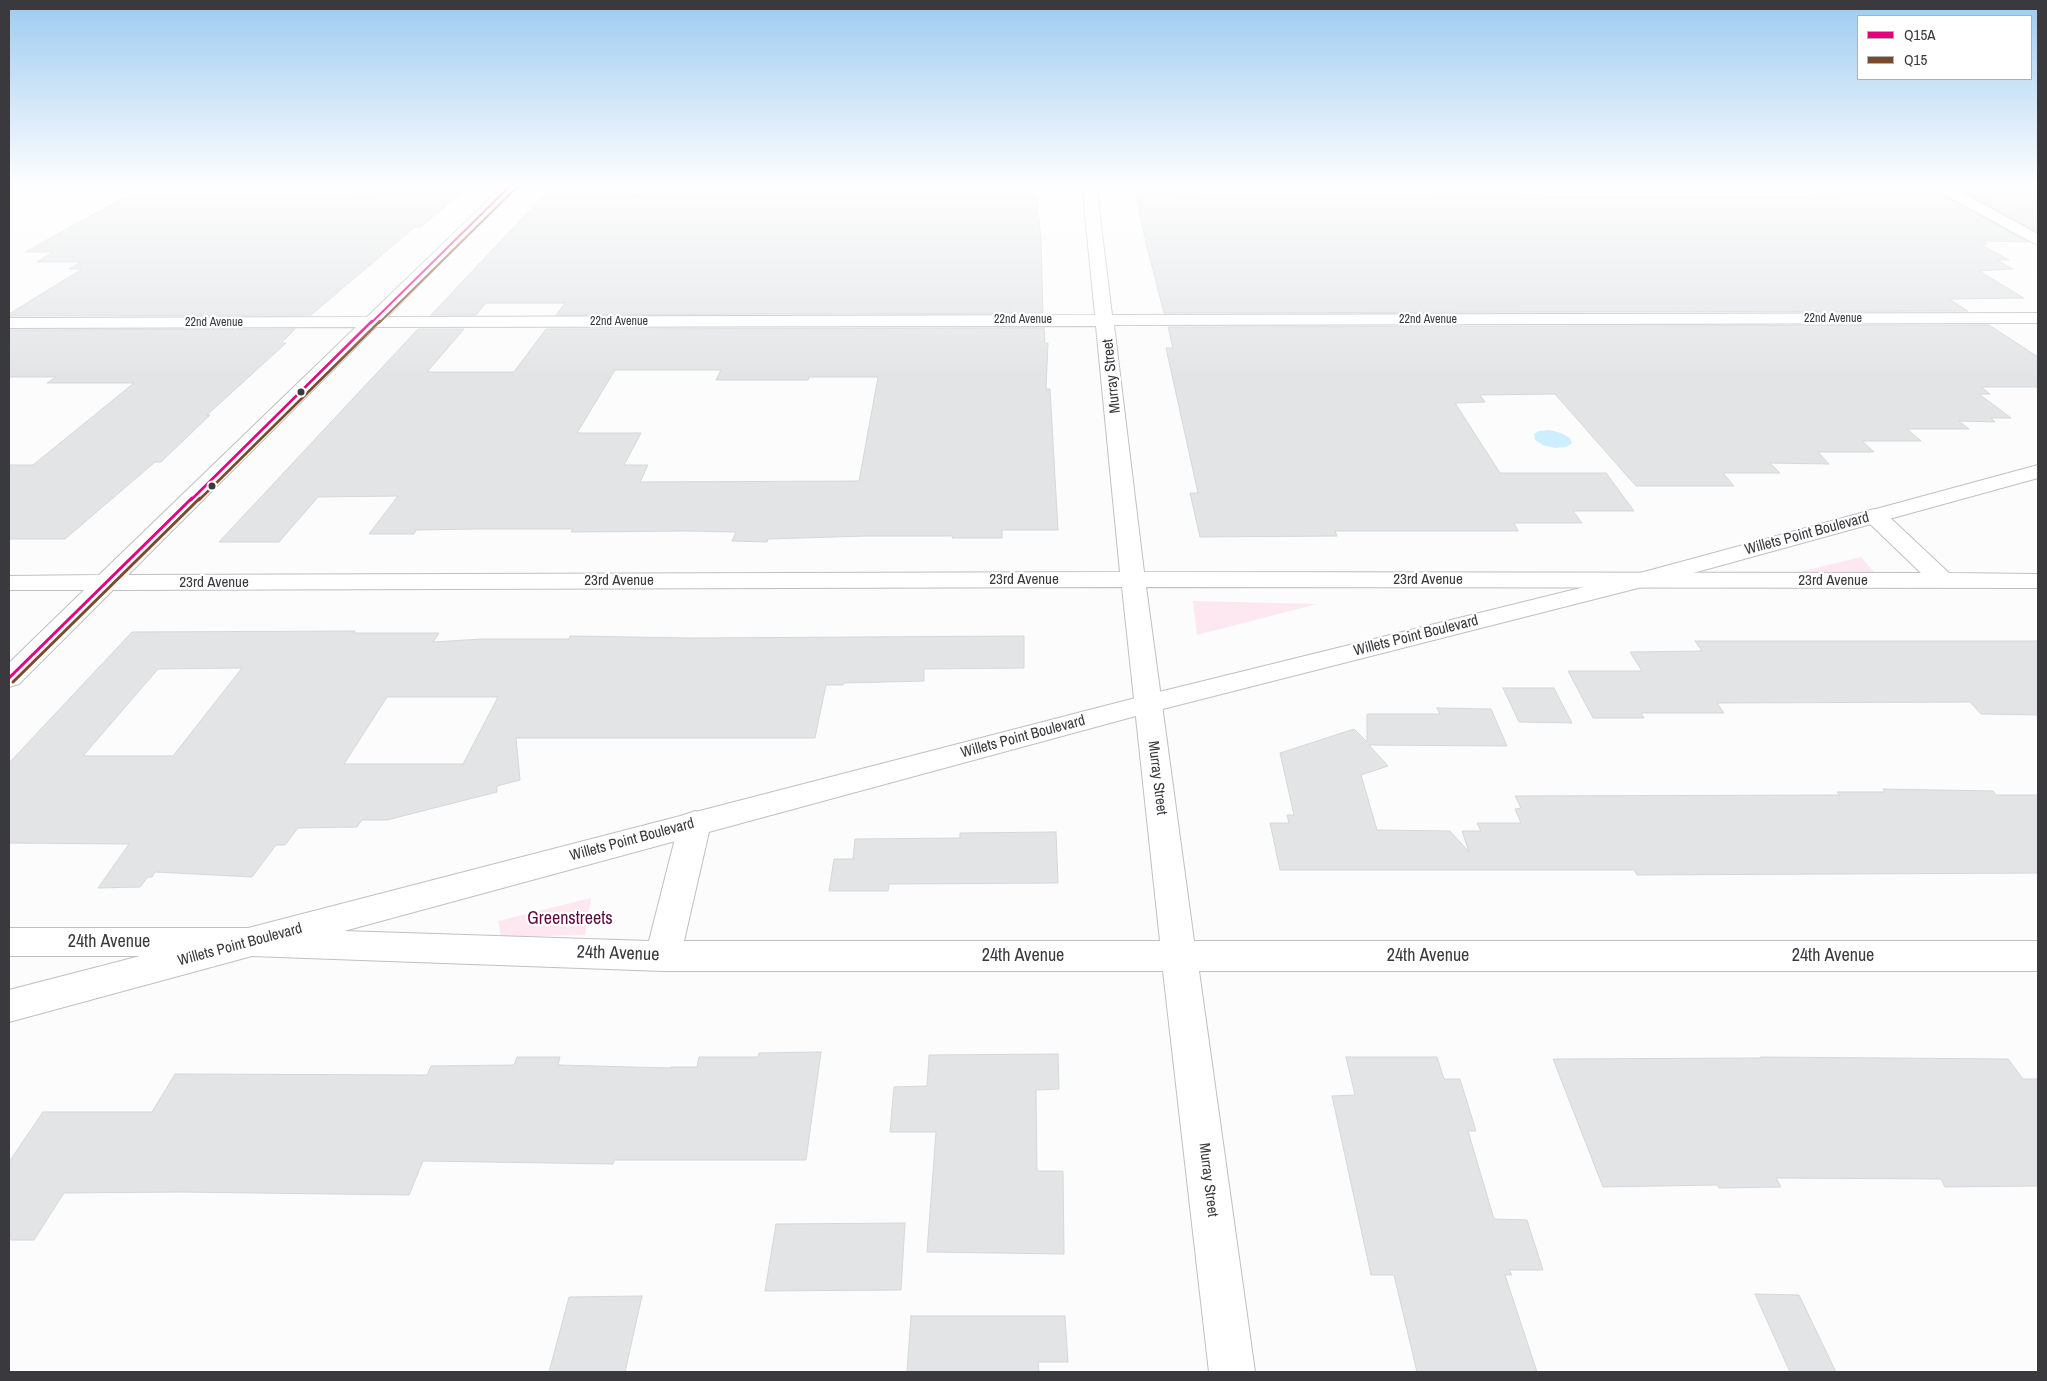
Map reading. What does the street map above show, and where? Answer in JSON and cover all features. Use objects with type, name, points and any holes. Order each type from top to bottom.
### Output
[{"type":"street","points":[[9,678],[446,248]]},
{"type":"street","name":"Murray Street","points":[[1097,248],[1147,704],[1232,1372]]},
{"type":"street","name":"22nd Avenue","points":[[9,323],[2038,318]]},
{"type":"street","name":"Willets Point Boulevard","points":[[9,1006],[1147,704],[1638,581],[2038,471]]},
{"type":"street","points":[[1875,516],[1943,581]]},
{"type":"street","name":"23rd Avenue","points":[[9,583],[1134,580],[2038,581]]},
{"type":"street","points":[[663,956],[695,823]]},
{"type":"street","name":"24th Avenue","points":[[9,942],[251,942],[663,956],[2038,956]]},
{"type":"green space","points":[[1861,557],[1875,573],[1799,572]]},
{"type":"green space","points":[[1193,601],[1317,604],[1197,635]]},
{"type":"green space","name":"Greenstreets","points":[[591,898],[585,935],[501,937],[498,921]]},
{"type":"water","points":[[1550,430],[1570,438],[1572,443],[1566,447],[1555,448],[1543,445],[1535,440],[1534,434],[1539,431]]},
{"type":"building","points":[[31,248],[390,248],[311,315],[9,316],[9,314],[82,269],[69,269],[81,262],[37,262],[53,252],[25,252]]},
{"type":"building","points":[[494,248],[1041,248],[1043,313],[556,315],[565,303],[486,303],[476,315],[431,315]]},
{"type":"building","points":[[1147,248],[1988,248],[2009,260],[1997,260],[2013,269],[1979,271],[2024,298],[1949,299],[1968,311],[1164,313]]},
{"type":"building","points":[[1989,325],[2038,357],[2038,387],[1981,387],[1990,394],[1979,394],[2011,418],[1991,418],[1995,422],[1959,421],[1969,429],[1907,429],[1921,441],[1862,441],[1874,452],[1818,452],[1829,464],[1770,463],[1780,473],[1723,473],[1734,486],[1636,486],[1555,394],[1480,395],[1485,402],[1455,403],[1500,473],[1606,473],[1634,511],[1573,511],[1582,523],[1514,523],[1518,531],[1335,531],[1337,536],[1200,537],[1190,493],[1198,493],[1166,348],[1173,348],[1168,327]]},
{"type":"building","points":[[1044,328],[1045,343],[1048,343],[1046,389],[1050,389],[1058,530],[1002,530],[1002,538],[866,536],[768,539],[767,542],[732,541],[736,532],[571,532],[573,529],[478,529],[416,530],[414,534],[369,534],[398,496],[318,497],[279,542],[219,542],[418,329],[464,329],[427,372],[514,372],[546,329]],"holes":[[[615,370],[721,370],[716,380],[808,380],[809,377],[878,377],[859,481],[640,482],[648,465],[624,465],[641,433],[577,433]]]},
{"type":"building","points":[[295,329],[281,343],[286,343],[207,415],[210,415],[161,462],[155,462],[65,539],[9,539],[9,465],[33,465],[134,383],[47,383],[56,377],[9,377],[9,330]]},
{"type":"building","points":[[355,631],[353,633],[439,633],[433,642],[482,639],[569,639],[570,636],[692,638],[1024,636],[1024,668],[924,669],[924,681],[826,685],[815,738],[516,738],[520,780],[497,786],[497,792],[387,820],[362,820],[357,827],[298,828],[285,845],[276,845],[252,877],[155,872],[140,887],[98,888],[129,844],[9,843],[9,763],[132,632]],"holes":[[[242,668],[173,756],[83,756],[158,669]],[[387,697],[498,697],[463,764],[344,764]]]},
{"type":"building","points":[[1695,641],[2038,641],[2038,715],[1981,714],[1970,702],[1717,703],[1724,713],[1641,713],[1644,718],[1593,718],[1568,671],[1642,671],[1630,652],[1702,651]]},
{"type":"building","points":[[1503,688],[1554,688],[1572,723],[1519,722]]},
{"type":"building","points":[[1437,708],[1491,709],[1507,746],[1369,745],[1388,766],[1361,775],[1377,830],[1450,831],[1469,852],[1462,831],[1481,831],[1477,823],[1521,823],[1515,809],[1521,808],[1515,796],[1840,795],[1837,792],[1885,792],[1883,789],[1993,791],[1996,795],[2038,795],[2038,873],[1637,875],[1634,870],[1280,870],[1270,823],[1289,823],[1287,815],[1294,815],[1280,753],[1354,729],[1367,742],[1367,714],[1440,714]]},
{"type":"building","points":[[1056,832],[1058,883],[889,884],[888,891],[829,891],[834,859],[853,859],[855,839],[960,838],[960,833]]},
{"type":"building","points":[[821,1052],[806,1160],[614,1160],[613,1164],[423,1161],[409,1195],[180,1192],[64,1193],[34,1240],[9,1240],[9,1162],[43,1112],[152,1112],[175,1074],[427,1075],[431,1066],[514,1065],[517,1057],[560,1057],[558,1065],[670,1068],[697,1067],[699,1057],[758,1057],[759,1053]]},
{"type":"building","points":[[1058,1054],[1059,1089],[1036,1090],[1037,1171],[1063,1171],[1064,1254],[927,1252],[936,1132],[890,1132],[894,1087],[927,1086],[929,1055]]},
{"type":"building","points":[[1346,1057],[1437,1057],[1444,1079],[1460,1079],[1476,1131],[1468,1131],[1494,1219],[1527,1220],[1543,1270],[1509,1270],[1512,1275],[1505,1275],[1537,1372],[1417,1372],[1394,1275],[1371,1275],[1332,1096],[1355,1095]]},
{"type":"building","points":[[1761,1057],[2008,1059],[2023,1079],[2038,1079],[2038,1186],[1945,1187],[1941,1179],[1776,1178],[1781,1187],[1719,1188],[1717,1185],[1603,1187],[1553,1059]]},
{"type":"building","points":[[905,1223],[901,1290],[765,1291],[776,1224]]},
{"type":"building","points":[[1755,1294],[1799,1295],[1836,1372],[1790,1372]]},
{"type":"building","points":[[642,1296],[625,1372],[549,1372],[569,1297]]},
{"type":"building","points":[[911,1316],[1065,1316],[1068,1362],[1038,1362],[1039,1372],[907,1372]]},
{"type":"transit line","name":"Q15A","points":[[9,678],[446,248]]},
{"type":"transit line","name":"Q15","points":[[13,682],[454,248]]}]
